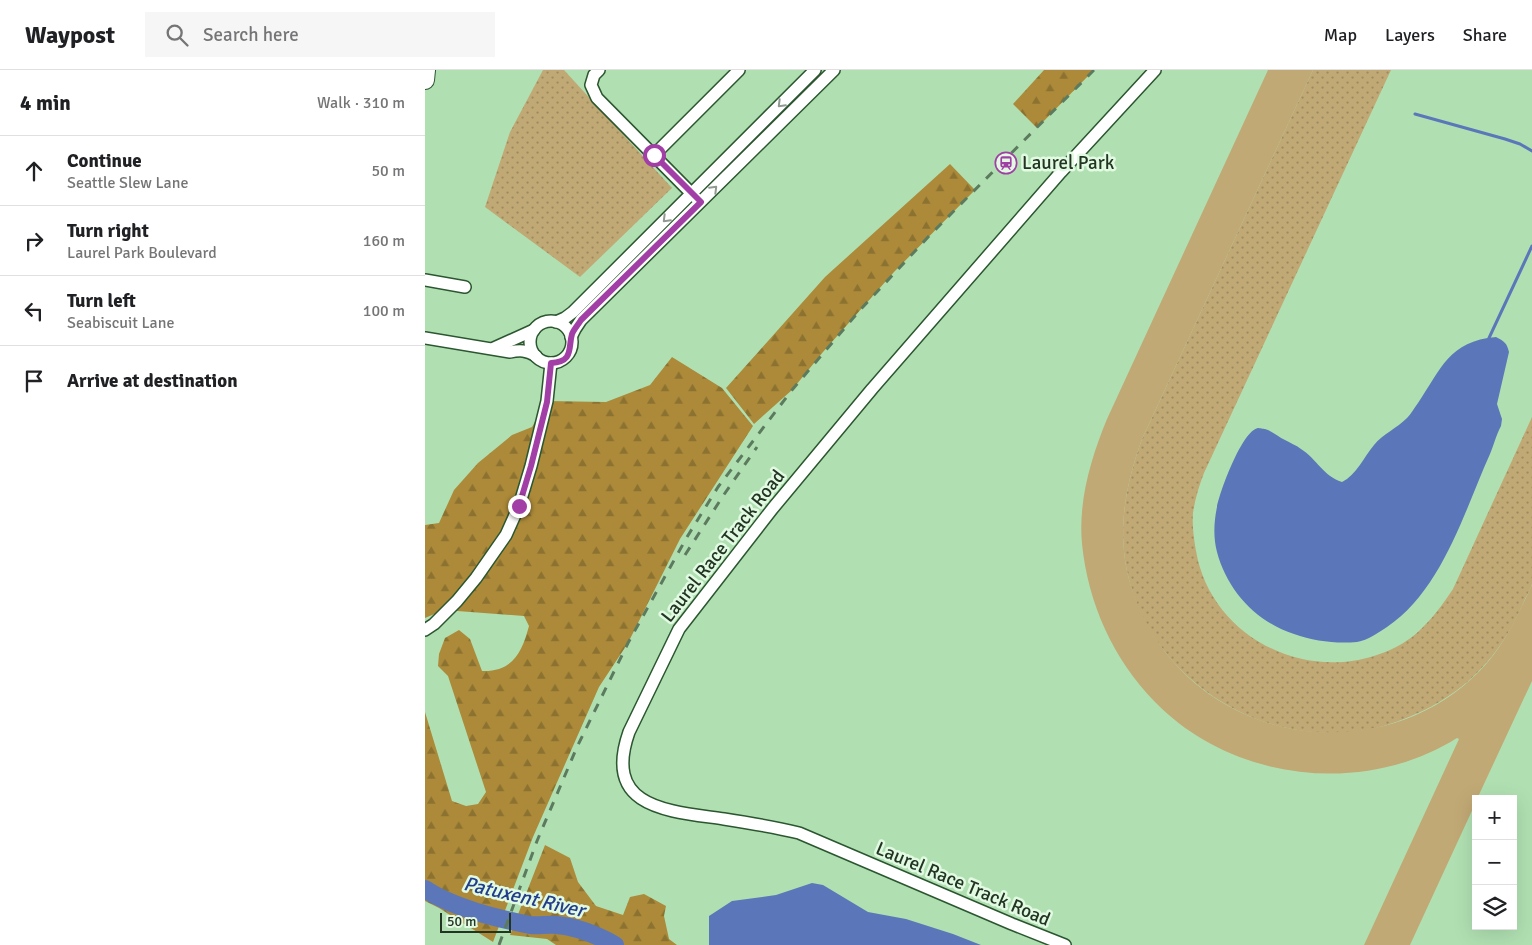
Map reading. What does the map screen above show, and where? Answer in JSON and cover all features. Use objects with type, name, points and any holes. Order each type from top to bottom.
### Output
[{"type":"main road","points":[[425,80],[426,70]]},
{"type":"street","points":[[599,70],[594,75],[592,81],[593,91],[597,98],[701,202]]},
{"type":"street","points":[[654,155],[739,70]]},
{"type":"street","points":[[556,322],[573,312],[815,70]]},
{"type":"street","points":[[571,337],[581,320],[834,70]]},
{"type":"street","name":"Laurel Race Track Road","points":[[1065,945],[799,833],[765,825],[660,809],[635,795],[629,787],[624,774],[623,753],[629,732],[679,629],[773,508],[872,389],[1044,192],[1155,70]]},
{"type":"street","points":[[425,280],[465,287]]},
{"type":"street","points":[[425,338],[510,352],[527,351],[541,360],[551,363],[561,360],[566,356],[572,344],[571,337],[564,326],[556,322],[545,322],[534,330],[494,348]]},
{"type":"street","points":[[534,330],[530,343],[536,356]]},
{"type":"street","points":[[425,630],[439,620],[457,602],[506,535],[519,506],[531,466],[547,402],[551,363]]},
{"type":"shaded area","points":[[543,70],[564,70],[672,188],[580,277],[485,207],[510,132]]},
{"type":"shaded area","points":[[1268,70],[1313,70],[1142,439],[1126,498],[1123,544],[1127,573],[1140,609],[1152,632],[1166,653],[1199,686],[1238,711],[1280,726],[1324,732],[1369,729],[1412,717],[1452,695],[1487,663],[1501,645],[1532,585],[1532,681],[1479,795],[1472,795],[1472,811],[1410,945],[1364,945],[1459,739],[1457,738],[1420,757],[1381,768],[1340,773],[1300,772],[1260,764],[1221,749],[1186,729],[1155,702],[1140,685],[1115,649],[1097,609],[1085,566],[1081,528],[1084,496],[1091,464],[1107,419]]},
{"type":"shaded area","points":[[1313,70],[1391,70],[1200,483],[1193,513],[1194,537],[1203,576],[1214,599],[1248,635],[1269,648],[1293,657],[1317,662],[1353,661],[1374,656],[1403,643],[1429,621],[1453,589],[1532,417],[1532,584],[1512,626],[1487,663],[1455,692],[1431,707],[1404,719],[1359,731],[1313,732],[1269,723],[1227,705],[1191,679],[1160,645],[1138,605],[1125,560],[1123,544],[1126,498],[1142,439]]},
{"type":"green space","points":[[1044,70],[1094,70],[1037,128],[1013,104]]},
{"type":"green space","points":[[950,164],[975,190],[894,272],[792,390],[754,424],[726,388],[825,277]]},
{"type":"green space","points":[[672,357],[722,388],[753,426],[680,539],[628,643],[599,687],[533,837],[493,942],[425,901],[425,712],[452,801],[466,806],[478,804],[486,792],[448,676],[438,666],[439,654],[445,638],[459,630],[470,639],[482,671],[501,668],[515,659],[523,644],[529,626],[524,616],[444,610],[425,618],[425,525],[439,523],[454,490],[478,463],[512,435],[532,427],[547,401],[606,402],[650,385]]},
{"type":"green space","points":[[545,845],[570,858],[578,882],[596,906],[623,915],[630,897],[644,894],[666,906],[664,916],[669,939],[677,945],[556,945],[547,939],[510,935]]},
{"type":"water","points":[[1496,337],[1505,343],[1509,352],[1497,404],[1502,419],[1501,426],[1449,548],[1423,593],[1387,627],[1369,638],[1349,643],[1317,640],[1280,629],[1256,613],[1245,603],[1228,579],[1217,552],[1214,535],[1216,512],[1222,488],[1245,439],[1258,428],[1270,431],[1307,453],[1325,472],[1342,482],[1356,470],[1378,441],[1403,422],[1448,359],[1467,344]]},
{"type":"water","points":[[812,883],[823,885],[868,912],[906,919],[981,945],[709,945],[709,916],[732,901],[776,895]]},
{"type":"waterway","points":[[1415,114],[1505,139],[1520,144],[1532,151]]},
{"type":"waterway","points":[[1489,338],[1532,246]]},
{"type":"waterway","name":"Patuxent River","points":[[425,889],[461,907],[476,912],[530,925],[565,926],[594,935],[615,945]]},
{"type":"railway","points":[[499,945],[537,841],[577,747],[628,643],[687,537],[718,487],[792,390],[860,310],[930,235],[1094,70]]},
{"type":"railway","points":[[685,555],[757,447]]},
{"type":"place","name":"Laurel Park","points":[[1006,163]]},
{"type":"route","points":[[519,506],[547,402],[551,363],[561,360],[566,356],[572,344],[571,337],[581,320],[701,202],[654,155]]}]
